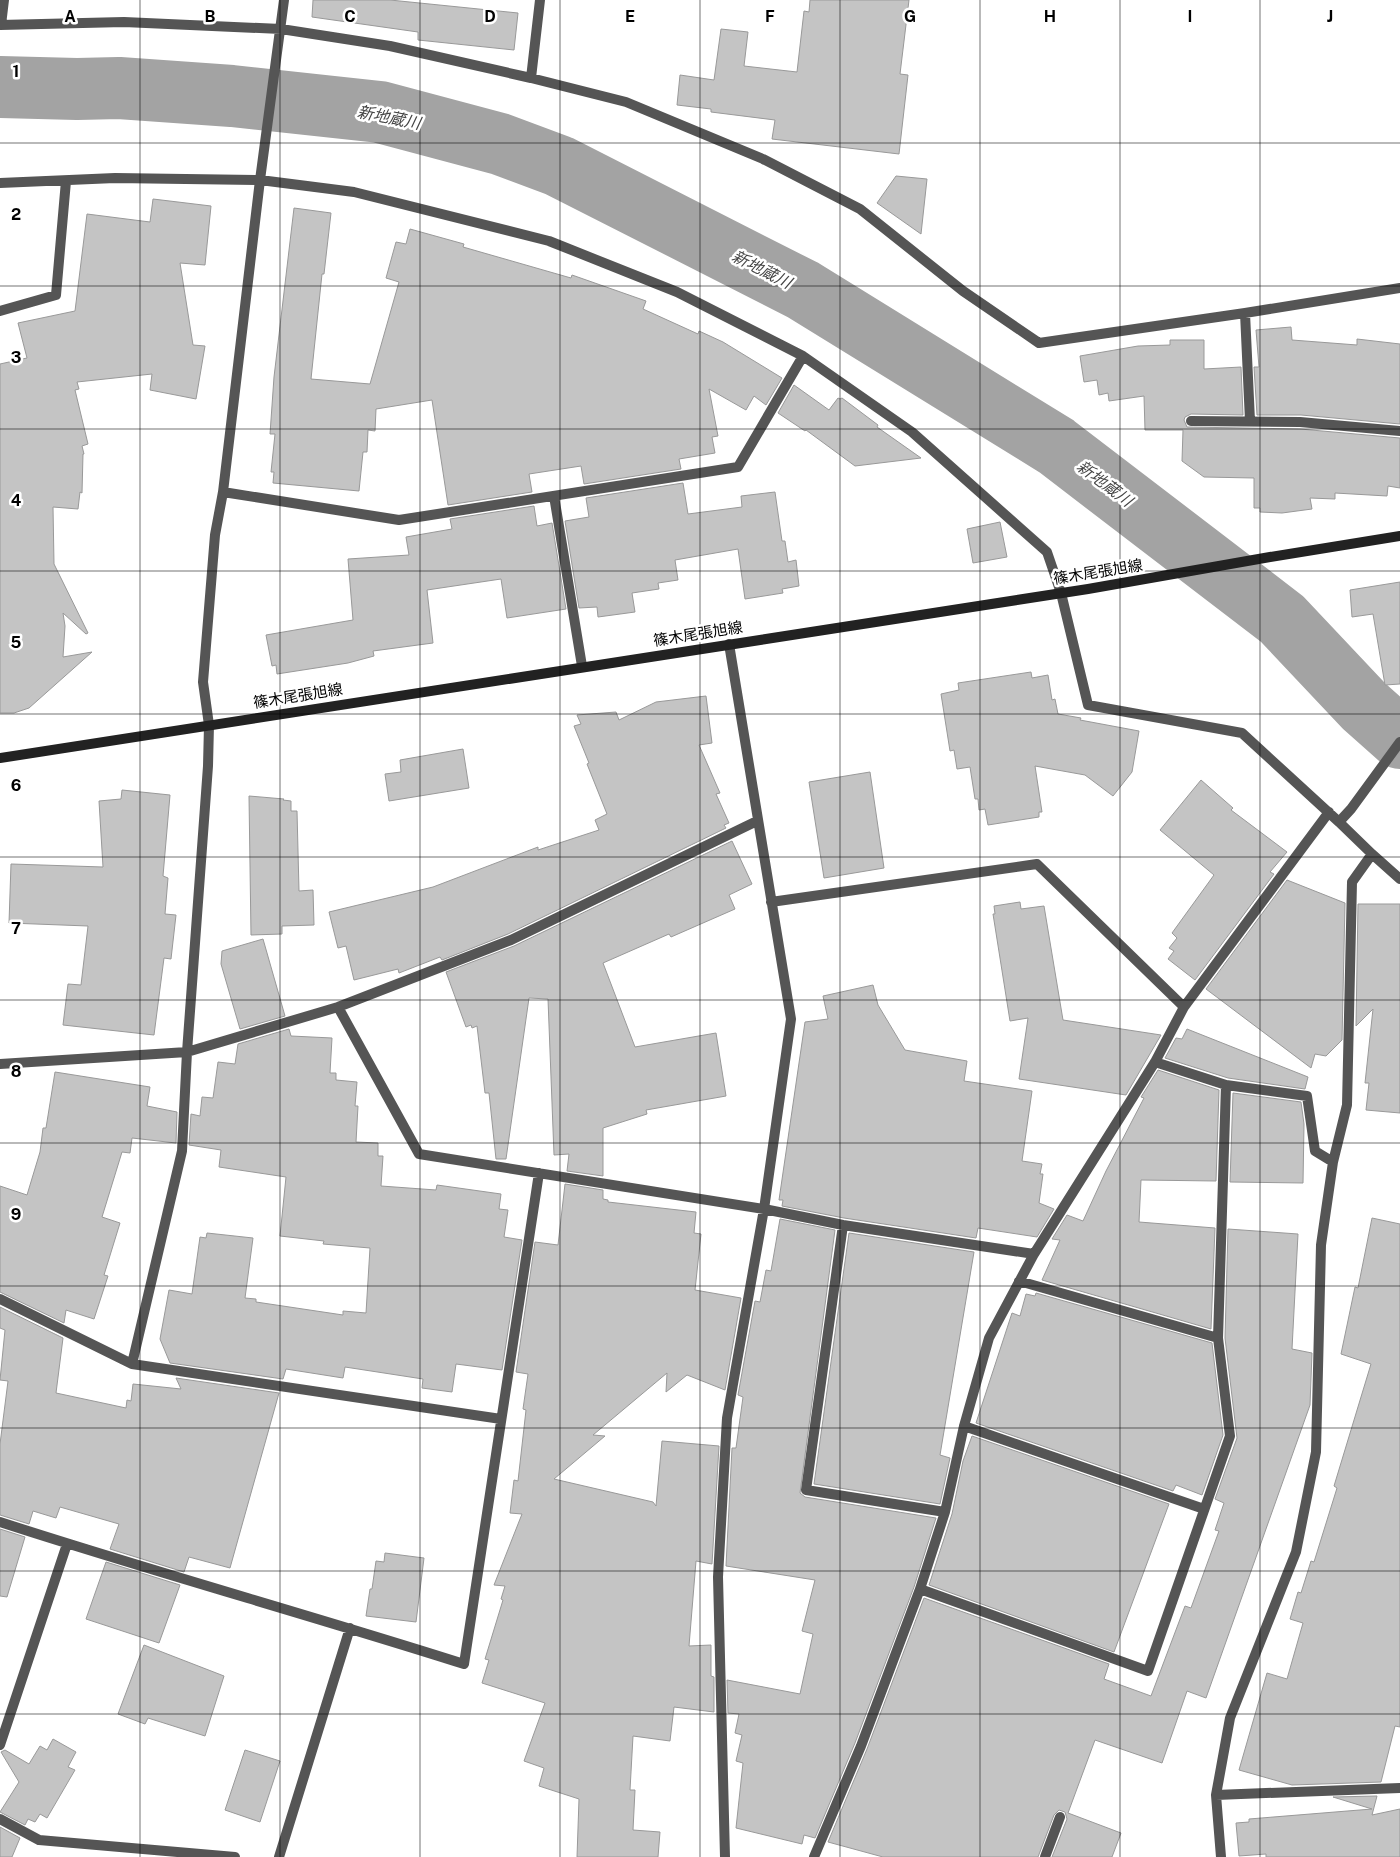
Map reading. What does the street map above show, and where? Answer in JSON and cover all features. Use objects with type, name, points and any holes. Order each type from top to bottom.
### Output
[{"type":"main road","name":"篠木尾張旭線","points":[[0,758],[582,666],[1088,589],[1400,536]]},
{"type":"street","points":[[4,0],[1,25],[124,22],[281,29],[390,46],[626,102],[763,159],[860,209],[963,291],[1040,343],[1400,288]]},
{"type":"street","points":[[132,1364],[182,1151],[187,1052],[208,766],[209,725],[204,682],[216,536],[284,0]]},
{"type":"street","points":[[531,78],[540,0]]},
{"type":"street","points":[[0,183],[115,178],[260,180],[354,192],[549,241],[677,292],[803,356],[912,432],[1047,552],[1061,593],[1088,705],[1242,733],[1400,878]]},
{"type":"street","points":[[0,311],[56,295],[66,181]]},
{"type":"street","points":[[1245,313],[1250,421]]},
{"type":"street","points":[[223,492],[399,520],[738,467],[803,356]]},
{"type":"street","points":[[1191,421],[1300,422],[1400,430]]},
{"type":"street","points":[[554,496],[582,666]]},
{"type":"street","points":[[725,1857],[718,1578],[727,1418],[764,1209],[791,1019],[729,644]]},
{"type":"street","points":[[1340,822],[1400,742]]},
{"type":"street","points":[[814,1857],[861,1746],[920,1589],[945,1512],[964,1426],[989,1338],[1034,1254],[1155,1062],[1184,1007],[1329,812]]},
{"type":"street","points":[[0,1064],[187,1052],[338,1008],[511,940],[757,820]]},
{"type":"street","points":[[1221,1857],[1216,1795],[1230,1718],[1296,1552],[1316,1452],[1321,1245],[1333,1162],[1347,1105],[1352,882],[1372,854]]},
{"type":"street","points":[[771,902],[1037,864],[1184,1007]]},
{"type":"street","points":[[338,1008],[419,1154],[764,1209],[843,1225],[1034,1254]]},
{"type":"street","points":[[1155,1062],[1226,1085],[1307,1096],[1315,1151],[1333,1162]]},
{"type":"street","points":[[920,1589],[1148,1671],[1230,1436],[1218,1338],[1226,1085]]},
{"type":"street","points":[[0,1522],[464,1664],[539,1174]]},
{"type":"street","points":[[843,1225],[806,1490],[945,1512]]},
{"type":"street","points":[[1019,1281],[1218,1338]]},
{"type":"street","points":[[0,1299],[132,1364],[500,1419]]},
{"type":"street","points":[[964,1426],[1204,1509]]},
{"type":"street","points":[[0,1745],[67,1544]]},
{"type":"street","points":[[279,1857],[350,1628]]},
{"type":"street","points":[[1216,1795],[1400,1788]]},
{"type":"street","points":[[1045,1857],[1060,1816]]},
{"type":"street","points":[[0,1819],[38,1840],[235,1857]]},
{"type":"building","points":[[313,0],[390,0],[518,13],[514,50],[418,40],[418,32],[312,17]]},
{"type":"building","points":[[810,0],[909,0],[900,74],[908,75],[899,154],[772,139],[775,120],[711,112],[711,109],[677,105],[680,75],[714,80],[721,29],[748,32],[744,66],[797,72],[804,11],[809,12]]},
{"type":"building","points":[[896,176],[927,179],[921,234],[877,203]]},
{"type":"building","points":[[153,199],[211,206],[205,265],[180,263],[193,345],[205,346],[196,399],[150,390],[152,374],[77,382],[79,389],[75,390],[88,444],[82,446],[84,454],[82,493],[80,492],[78,509],[53,507],[54,564],[88,633],[86,634],[63,613],[65,626],[63,657],[92,652],[29,708],[14,713],[0,713],[0,364],[27,358],[18,323],[75,311],[87,214],[150,222]]},
{"type":"building","points":[[294,208],[331,213],[324,274],[322,274],[311,379],[370,384],[399,282],[386,278],[396,242],[406,244],[410,229],[464,244],[463,247],[571,278],[572,275],[646,301],[643,309],[698,334],[699,331],[723,342],[782,378],[766,405],[754,396],[746,410],[709,389],[718,436],[712,437],[715,453],[679,459],[681,469],[584,484],[581,466],[529,474],[532,492],[448,505],[432,400],[376,409],[375,431],[368,430],[367,452],[363,452],[359,491],[273,483],[274,472],[271,472],[275,434],[270,434],[274,377]]},
{"type":"building","points":[[1291,327],[1292,340],[1357,345],[1357,339],[1400,344],[1400,424],[1301,415],[1257,415],[1254,367],[1259,367],[1256,330]]},
{"type":"building","points":[[1170,340],[1204,340],[1204,369],[1241,367],[1243,415],[1191,414],[1185,417],[1184,420],[1187,427],[1300,429],[1400,438],[1400,488],[1388,486],[1387,496],[1335,493],[1335,499],[1310,498],[1312,509],[1282,513],[1260,512],[1260,508],[1254,508],[1254,478],[1204,477],[1182,461],[1183,430],[1145,430],[1144,396],[1109,401],[1108,393],[1099,395],[1097,380],[1084,382],[1080,356],[1138,346],[1170,345]]},
{"type":"building","points":[[794,385],[829,410],[838,398],[842,398],[878,425],[877,427],[921,458],[855,466],[806,430],[778,413]]},
{"type":"building","points":[[683,483],[688,514],[742,507],[741,496],[775,492],[782,541],[785,541],[788,562],[796,560],[799,586],[782,589],[783,593],[745,599],[738,549],[675,560],[678,580],[658,583],[659,589],[632,593],[635,612],[598,617],[597,607],[579,608],[565,521],[589,517],[586,498]]},
{"type":"building","points":[[534,506],[537,526],[552,523],[566,609],[507,618],[501,579],[427,590],[433,643],[373,651],[374,656],[348,663],[277,674],[276,665],[272,666],[266,635],[353,620],[348,559],[409,555],[406,537],[452,529],[450,519]]},
{"type":"building","points":[[1000,522],[1007,557],[973,563],[967,529]]},
{"type":"building","points":[[1400,582],[1400,684],[1385,685],[1373,614],[1352,617],[1350,590]]},
{"type":"building","points":[[1031,672],[1032,678],[1048,675],[1052,700],[1055,699],[1058,714],[1139,731],[1132,772],[1113,796],[1085,775],[1035,766],[1042,812],[1039,812],[1039,817],[988,825],[985,809],[979,810],[978,799],[975,799],[970,767],[957,769],[954,750],[950,751],[941,694],[959,690],[958,683]]},
{"type":"building","points":[[706,696],[712,743],[699,745],[720,793],[716,794],[729,823],[724,825],[726,828],[508,934],[442,960],[440,957],[399,973],[398,969],[354,980],[346,946],[338,948],[329,912],[433,887],[538,847],[538,850],[599,830],[595,820],[607,814],[574,726],[581,724],[577,715],[616,712],[619,720],[656,702]]},
{"type":"building","points":[[463,749],[469,788],[389,801],[385,774],[401,772],[400,760]]},
{"type":"building","points":[[870,772],[884,868],[824,878],[809,782]]},
{"type":"building","points":[[1201,780],[1233,808],[1231,810],[1287,852],[1270,872],[1274,874],[1195,980],[1168,959],[1174,951],[1169,948],[1177,938],[1172,933],[1214,875],[1160,830]]},
{"type":"building","points":[[122,790],[170,795],[163,876],[168,878],[165,914],[176,915],[171,959],[164,958],[154,1035],[63,1025],[68,984],[81,985],[88,926],[9,923],[11,864],[103,867],[99,801],[121,799]]},
{"type":"building","points":[[249,796],[291,801],[291,811],[297,811],[299,891],[313,890],[314,925],[282,926],[282,934],[251,935]]},
{"type":"building","points":[[732,841],[752,884],[729,895],[735,909],[671,937],[669,934],[603,963],[635,1047],[716,1033],[726,1096],[646,1110],[647,1114],[603,1128],[603,1176],[567,1171],[569,1154],[554,1155],[548,999],[529,998],[506,1159],[496,1159],[489,1093],[485,1093],[477,1026],[472,1028],[471,1025],[466,1027],[446,972],[514,946]]},
{"type":"building","points":[[1287,880],[1345,903],[1342,1040],[1326,1056],[1315,1054],[1311,1068],[1206,989]]},
{"type":"building","points":[[1020,902],[1021,909],[1044,906],[1063,1020],[1161,1035],[1126,1095],[1019,1079],[1028,1018],[1010,1021],[993,914],[995,914],[994,906]]},
{"type":"building","points":[[1358,904],[1400,904],[1400,1113],[1366,1110],[1369,1083],[1365,1083],[1373,1009],[1356,1026]]},
{"type":"building","points":[[263,939],[285,1016],[240,1029],[221,964],[222,951]]},
{"type":"building","points":[[873,985],[878,1005],[905,1050],[967,1061],[964,1081],[1032,1091],[1022,1161],[1042,1164],[1040,1174],[1043,1174],[1039,1203],[1054,1209],[1037,1237],[978,1228],[976,1238],[844,1218],[782,1206],[783,1200],[779,1200],[805,1022],[828,1019],[823,996]]},
{"type":"building","points":[[289,1029],[291,1036],[332,1038],[330,1073],[336,1073],[336,1080],[357,1082],[355,1106],[358,1106],[356,1142],[378,1143],[378,1156],[383,1156],[381,1186],[436,1190],[437,1185],[501,1194],[499,1209],[508,1210],[504,1237],[522,1240],[502,1370],[456,1364],[452,1392],[422,1388],[423,1379],[345,1367],[343,1378],[286,1369],[283,1379],[170,1363],[160,1339],[169,1290],[192,1294],[200,1237],[206,1238],[207,1233],[253,1238],[245,1298],[256,1299],[256,1302],[343,1315],[343,1311],[366,1313],[370,1248],[323,1244],[324,1241],[280,1236],[286,1177],[219,1167],[221,1150],[189,1145],[191,1114],[200,1116],[202,1097],[213,1098],[218,1062],[235,1064],[238,1044]]},
{"type":"building","points":[[1187,1029],[1308,1077],[1305,1089],[1228,1078],[1165,1058],[1176,1038],[1182,1039]]},
{"type":"building","points":[[1158,1070],[1219,1090],[1216,1181],[1141,1180],[1139,1222],[1215,1228],[1211,1329],[1042,1280],[1060,1240],[1052,1239],[1067,1215],[1083,1221],[1106,1171],[1144,1098],[1141,1097]]},
{"type":"building","points":[[55,1072],[150,1087],[147,1106],[177,1112],[176,1143],[132,1138],[130,1153],[122,1152],[102,1217],[120,1223],[104,1275],[108,1276],[94,1319],[66,1310],[64,1323],[0,1292],[0,1186],[27,1195],[40,1152],[43,1128],[46,1128]]},
{"type":"building","points":[[1233,1093],[1301,1102],[1304,1124],[1303,1183],[1230,1182]]},
{"type":"building","points":[[565,1184],[603,1190],[603,1199],[608,1200],[608,1202],[696,1212],[694,1233],[701,1234],[695,1290],[741,1298],[725,1390],[687,1375],[666,1392],[667,1373],[593,1435],[605,1436],[554,1479],[653,1502],[656,1506],[662,1441],[719,1446],[712,1564],[696,1561],[689,1646],[711,1645],[711,1676],[714,1677],[714,1712],[674,1707],[670,1741],[633,1736],[630,1790],[635,1790],[633,1830],[660,1832],[658,1857],[577,1857],[579,1799],[539,1786],[544,1768],[524,1761],[545,1703],[482,1683],[489,1660],[485,1659],[503,1600],[501,1599],[505,1586],[494,1585],[522,1514],[510,1513],[514,1480],[518,1481],[526,1410],[523,1409],[528,1374],[516,1372],[535,1242],[558,1245]]},
{"type":"building","points":[[1372,1218],[1400,1224],[1400,1727],[1395,1726],[1381,1782],[1292,1785],[1239,1770],[1267,1673],[1287,1679],[1303,1623],[1290,1619],[1298,1592],[1301,1593],[1311,1561],[1314,1562],[1337,1488],[1334,1486],[1371,1364],[1341,1354],[1355,1287],[1358,1288]]},
{"type":"building","points":[[780,1219],[835,1230],[800,1493],[805,1497],[936,1518],[914,1587],[855,1743],[815,1838],[804,1835],[802,1844],[736,1828],[743,1763],[736,1761],[742,1735],[735,1733],[739,1714],[728,1713],[727,1680],[800,1694],[813,1634],[802,1631],[815,1580],[726,1566],[732,1448],[736,1448],[743,1397],[738,1395],[755,1301],[760,1302],[766,1270],[771,1271]]},
{"type":"building","points":[[1228,1229],[1298,1234],[1292,1349],[1312,1353],[1310,1405],[1206,1698],[1187,1691],[1162,1763],[1095,1740],[1068,1813],[1121,1833],[1112,1857],[1052,1857],[1067,1819],[1065,1812],[1059,1810],[1054,1815],[1038,1857],[883,1857],[828,1842],[867,1749],[924,1598],[1109,1664],[1104,1679],[1151,1696],[1185,1606],[1191,1608],[1219,1531],[1215,1530],[1224,1503],[1215,1499],[1237,1438],[1225,1338]]},
{"type":"building","points":[[849,1233],[974,1252],[940,1455],[950,1458],[940,1504],[814,1484]]},
{"type":"building","points":[[1036,1293],[1212,1343],[1223,1435],[1202,1495],[1176,1485],[1173,1491],[976,1423],[1012,1313],[1020,1316],[1026,1294],[1035,1296]]},
{"type":"building","points":[[0,1307],[63,1338],[56,1393],[126,1408],[127,1400],[131,1401],[133,1384],[181,1389],[176,1378],[279,1393],[230,1568],[189,1557],[184,1572],[110,1549],[119,1524],[60,1507],[56,1518],[33,1511],[29,1524],[0,1515],[0,1444],[8,1381],[0,1380],[5,1330],[0,1328]]},
{"type":"building","points":[[972,1436],[1169,1504],[1114,1652],[929,1585],[952,1514],[963,1461]]},
{"type":"building","points":[[0,1529],[25,1537],[7,1597],[0,1596]]},
{"type":"building","points":[[385,1553],[424,1558],[416,1622],[366,1616],[376,1561],[384,1562]]},
{"type":"building","points":[[106,1562],[180,1585],[159,1643],[86,1619]]},
{"type":"building","points":[[144,1645],[224,1676],[205,1736],[148,1718],[145,1724],[118,1714]]},
{"type":"building","points":[[53,1739],[76,1752],[68,1767],[75,1770],[47,1818],[40,1814],[35,1822],[28,1819],[25,1825],[0,1812],[19,1782],[1,1752],[5,1750],[29,1764],[40,1746],[47,1750]]},
{"type":"building","points":[[245,1750],[280,1761],[260,1822],[225,1810]]},
{"type":"building","points":[[1377,1796],[1372,1815],[1400,1809],[1400,1857],[1266,1857],[1266,1854],[1239,1856],[1236,1823],[1249,1822],[1249,1819],[1372,1809],[1333,1797]]},
{"type":"building","points":[[0,1827],[20,1838],[12,1857],[0,1857]]},
{"type":"waterway","name":"新地蔵川","points":[[0,87],[119,88],[232,96],[380,112],[500,144],[559,166],[803,290],[1056,446],[1282,619],[1364,706],[1400,738]]}]
